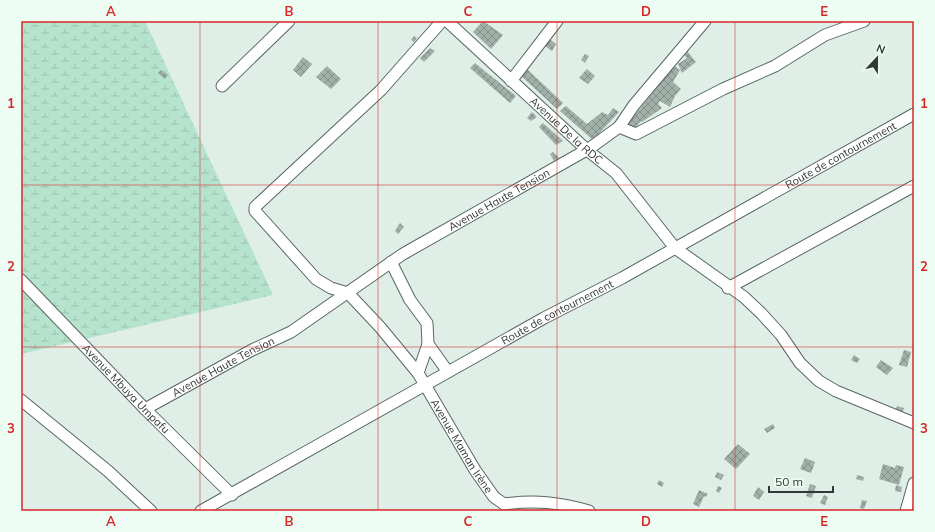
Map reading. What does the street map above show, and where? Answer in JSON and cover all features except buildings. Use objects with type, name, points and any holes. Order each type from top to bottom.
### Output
[{"type":"street","points":[[222,86],[289,21]]},
{"type":"street","points":[[348,294],[331,288],[316,280],[280,238],[265,224],[255,211],[255,207],[377,94],[442,21]]},
{"type":"street","name":"Avenue De la RDC","points":[[447,21],[511,81],[546,110],[587,150],[616,173],[675,248],[728,288],[744,297],[761,313],[781,335],[800,363],[819,381],[836,391],[914,423]]},
{"type":"street","points":[[511,81],[558,21]]},
{"type":"street","points":[[705,21],[634,105],[619,128],[636,134],[723,89],[775,66],[825,35],[864,21]]},
{"type":"street","name":"Route de contournement","points":[[201,511],[232,495],[544,318],[622,278],[914,114]]},
{"type":"street","name":"Avenue Haute Tension","points":[[145,409],[252,350],[291,332],[348,294],[370,276],[391,262],[511,192],[587,150],[619,128]]},
{"type":"street","points":[[728,288],[914,186]]},
{"type":"street","points":[[391,262],[410,300],[427,323],[428,344],[418,373]]},
{"type":"street","name":"Avenue Mbuya Umpafu","points":[[21,280],[145,409],[232,495]]},
{"type":"street","name":"Avenue Maman Irène","points":[[348,294],[380,327],[418,373],[475,470],[494,497],[504,507]]},
{"type":"street","points":[[428,344],[448,372]]},
{"type":"street","points":[[21,400],[108,471],[151,511]]},
{"type":"street","points":[[906,511],[914,483]]},
{"type":"street","points":[[504,507],[527,500],[554,502],[589,511]]},
{"type":"green space","points":[[21,21],[145,21],[273,295],[21,354]]}]
